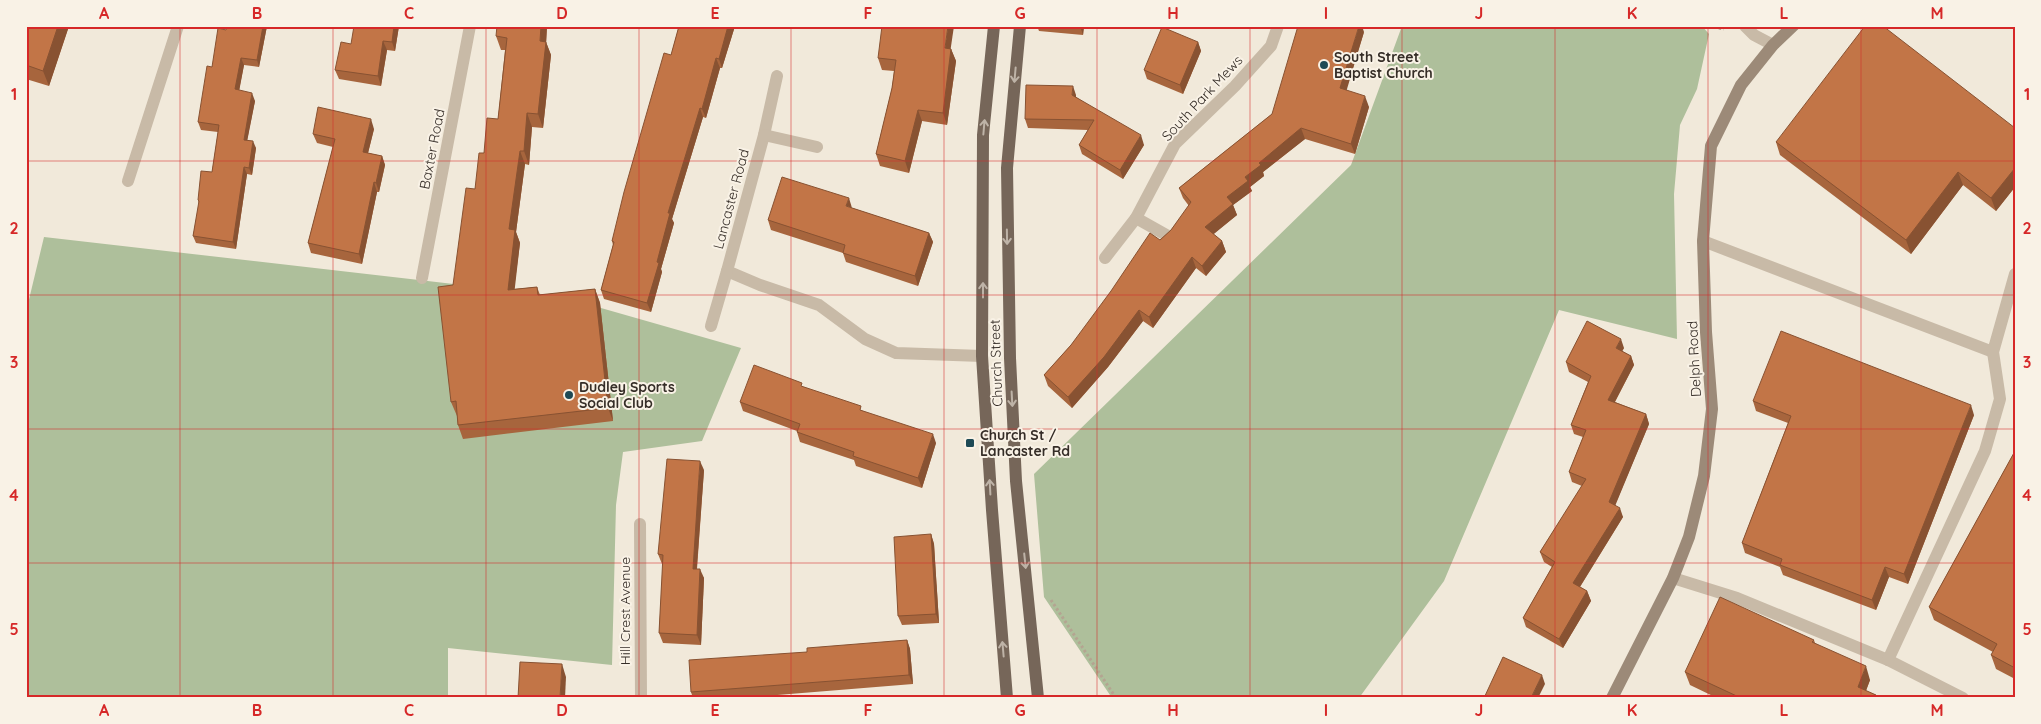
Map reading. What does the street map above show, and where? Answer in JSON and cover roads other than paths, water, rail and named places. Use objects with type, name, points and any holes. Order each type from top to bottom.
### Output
[{"type":"main road","name":"Church Street","points":[[994,26],[984,135],[982,356],[1007,698]]},
{"type":"main road","name":"Church Street","points":[[1020,26],[1007,168],[1010,358],[1016,481],[1038,698]]},
{"type":"main road","name":"Delph Road","points":[[1612,698],[1673,578],[1689,537],[1704,476],[1712,409],[1706,332],[1704,241],[1711,146],[1741,85],[1773,45],[1793,26]]},
{"type":"street","points":[[128,181],[178,26]]},
{"type":"street","name":"Baxter Road","points":[[422,278],[470,26]]},
{"type":"street","name":"South Park Mews","points":[[1105,258],[1136,218],[1176,144],[1235,86],[1271,46],[1278,26]]},
{"type":"street","points":[[1745,26],[1754,35],[1773,45]]},
{"type":"street","name":"Lancaster Road","points":[[711,326],[764,135],[777,76]]},
{"type":"street","name":"Lancaster Road","points":[[764,135],[817,147]]},
{"type":"street","points":[[1136,218],[1168,236]]},
{"type":"street","points":[[1704,241],[1993,352]]},
{"type":"street","name":"Lancaster Road","points":[[727,271],[760,285],[819,305],[865,340],[896,353],[982,356]]},
{"type":"street","points":[[1888,660],[1984,451],[2000,399],[1993,352],[2015,274]]},
{"type":"street","name":"Hill Crest Avenue","points":[[640,524],[641,698]]},
{"type":"street","points":[[1673,578],[1738,598],[1888,660],[1963,698]]},
{"type":"place","name":"South Street Baptist Church","points":[[1324,65]]},
{"type":"place","name":"Dudley Sports Social Club","points":[[569,395]]},
{"type":"place","name":"Church St / Lancaster Rd","points":[[970,443]]}]
